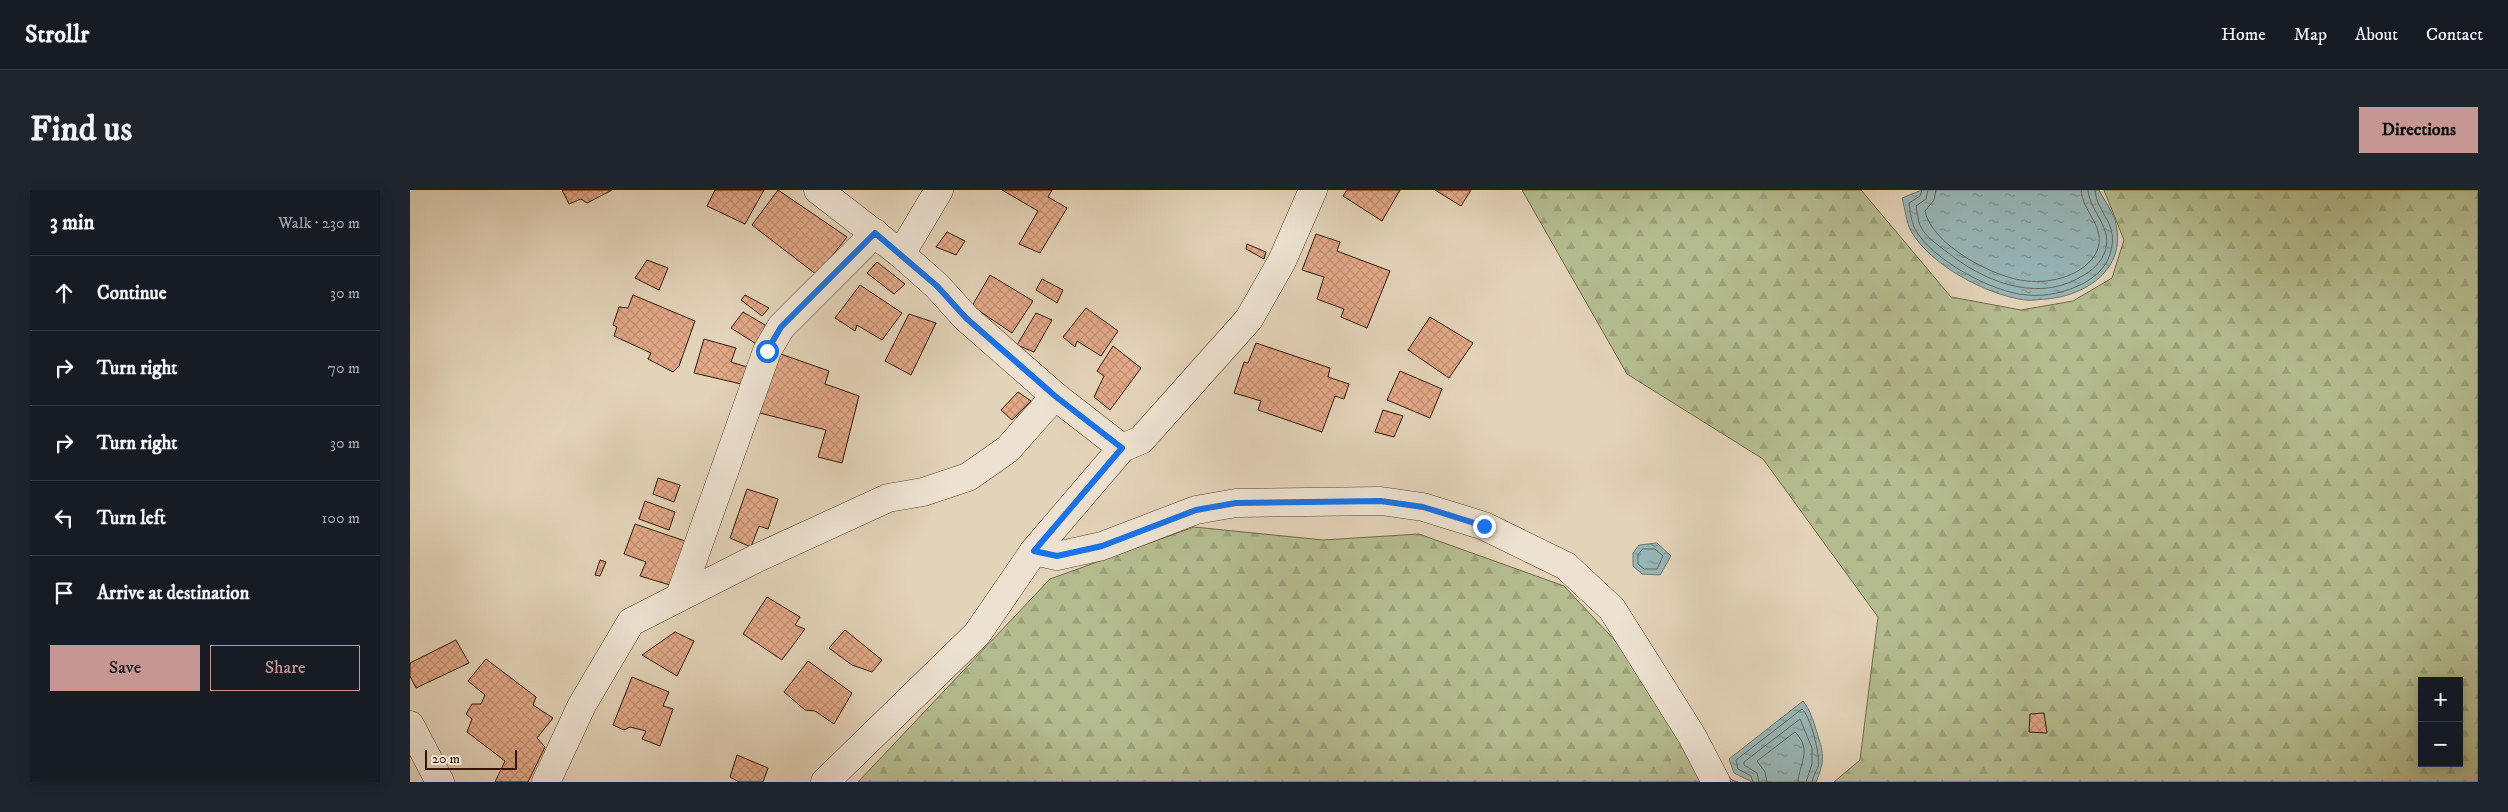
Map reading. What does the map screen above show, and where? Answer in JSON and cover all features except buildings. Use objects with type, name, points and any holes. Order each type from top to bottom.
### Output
[{"type":"street","points":[[818,190],[901,254],[937,286],[966,318],[1055,396],[1122,448]]},
{"type":"street","points":[[901,254],[938,190]]},
{"type":"street","points":[[825,782],[977,634],[1034,551],[1122,448],[1141,440],[1249,319],[1282,261],[1313,190]]},
{"type":"street","points":[[680,596],[767,351],[781,327],[875,233]]},
{"type":"street","points":[[546,782],[582,705],[631,622],[755,559],[888,498],[923,492],[968,477],[1008,449],[1055,396]]},
{"type":"street","points":[[1034,551],[1057,556],[1102,546],[1196,510],[1236,503],[1381,501],[1423,507],[1484,526],[1566,566],[1612,609],[1692,736],[1716,782]]},
{"type":"street","points":[[410,725],[440,782]]},
{"type":"green space","points":[[1522,190],[1861,190],[1951,297],[2021,310],[2073,301],[2112,278],[2124,240],[2104,190],[2478,190],[2478,782],[1834,782],[1860,760],[1878,617],[1763,459],[1627,374]]},
{"type":"green space","points":[[1194,527],[1323,540],[1419,534],[1564,586],[1635,662],[1732,780],[1738,782],[858,782],[1050,579]]},
{"type":"water","points":[[1922,190],[2099,190],[2116,224],[2118,240],[2115,254],[2109,266],[2100,277],[2076,292],[2047,299],[2028,300],[1994,292],[1977,285],[1945,266],[1920,244],[1909,227],[1902,198]]},
{"type":"water","points":[[1657,543],[1671,556],[1660,575],[1642,574],[1633,566],[1633,553],[1639,545]]},
{"type":"water","points":[[1803,701],[1809,710],[1820,741],[1822,760],[1816,782],[1752,782],[1734,773],[1729,759]]},
{"type":"route","points":[[767,351],[781,327],[875,233],[937,286],[966,318],[1055,396],[1122,448],[1034,551],[1057,556],[1102,546],[1196,510],[1236,503],[1381,501],[1423,507],[1484,526]]}]
